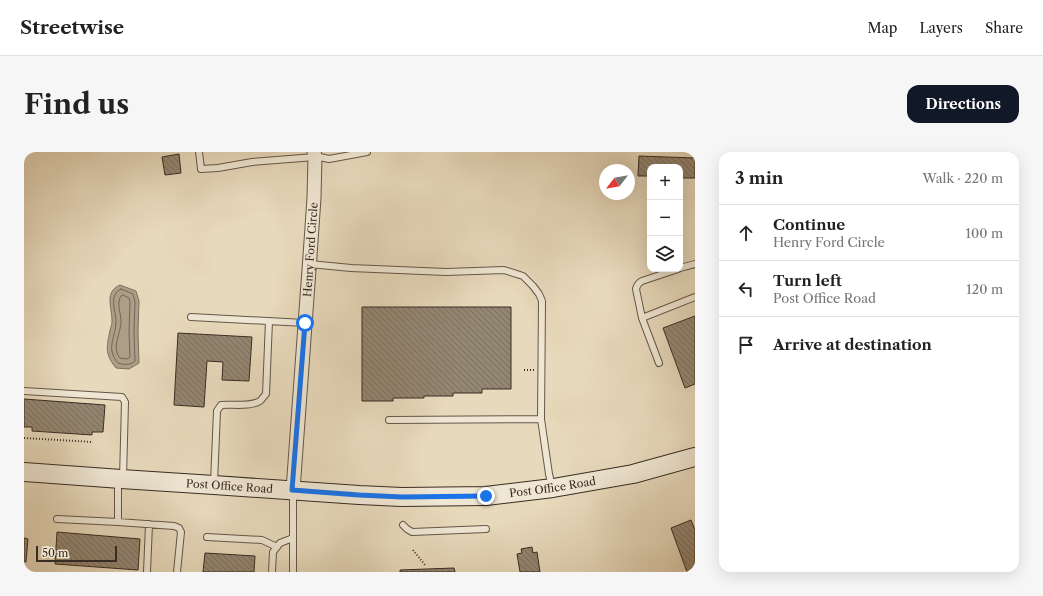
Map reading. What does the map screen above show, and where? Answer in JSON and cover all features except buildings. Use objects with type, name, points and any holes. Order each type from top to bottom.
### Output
[{"type":"street","name":"Henry Ford Circle","points":[[292,490],[310,264],[315,155]]},
{"type":"street","name":"Post Office Road","points":[[24,472],[359,495],[402,497],[486,496],[553,488],[633,474],[695,457]]},
{"type":"lane","points":[[199,152],[201,169],[315,155],[329,159],[338,155],[367,152]]},
{"type":"lane","points":[[310,264],[351,268],[446,272],[504,270],[523,276],[533,286],[542,301],[541,420],[549,474],[553,488]]},
{"type":"lane","points":[[683,268],[695,264]]},
{"type":"lane","points":[[659,364],[642,318],[636,286],[642,281],[670,272]]},
{"type":"lane","points":[[642,318],[695,297]]},
{"type":"lane","points":[[191,317],[305,323]]},
{"type":"lane","points":[[214,484],[217,411],[221,405],[254,404],[260,401],[266,394],[269,321]]},
{"type":"lane","points":[[24,391],[122,397],[125,402],[118,522]]},
{"type":"lane","points":[[390,420],[541,420]]},
{"type":"lane","points":[[292,490],[293,572]]},
{"type":"lane","points":[[57,518],[174,526],[179,528],[181,532],[177,572]]},
{"type":"lane","points":[[147,572],[149,524]]},
{"type":"lane","points":[[403,525],[412,532],[486,529]]},
{"type":"lane","points":[[207,537],[262,540],[277,547]]},
{"type":"lane","points":[[272,572],[273,552],[280,543],[293,538]]},
{"type":"path","points":[[524,370],[534,370]]},
{"type":"path","points":[[24,438],[93,442]]},
{"type":"path","points":[[413,550],[425,565]]},
{"type":"water","points":[[120,285],[136,291],[139,301],[139,363],[129,369],[116,368],[112,363],[107,350],[112,322],[110,296],[115,288]]},
{"type":"route","points":[[305,323],[292,490],[402,497],[486,496]]}]
